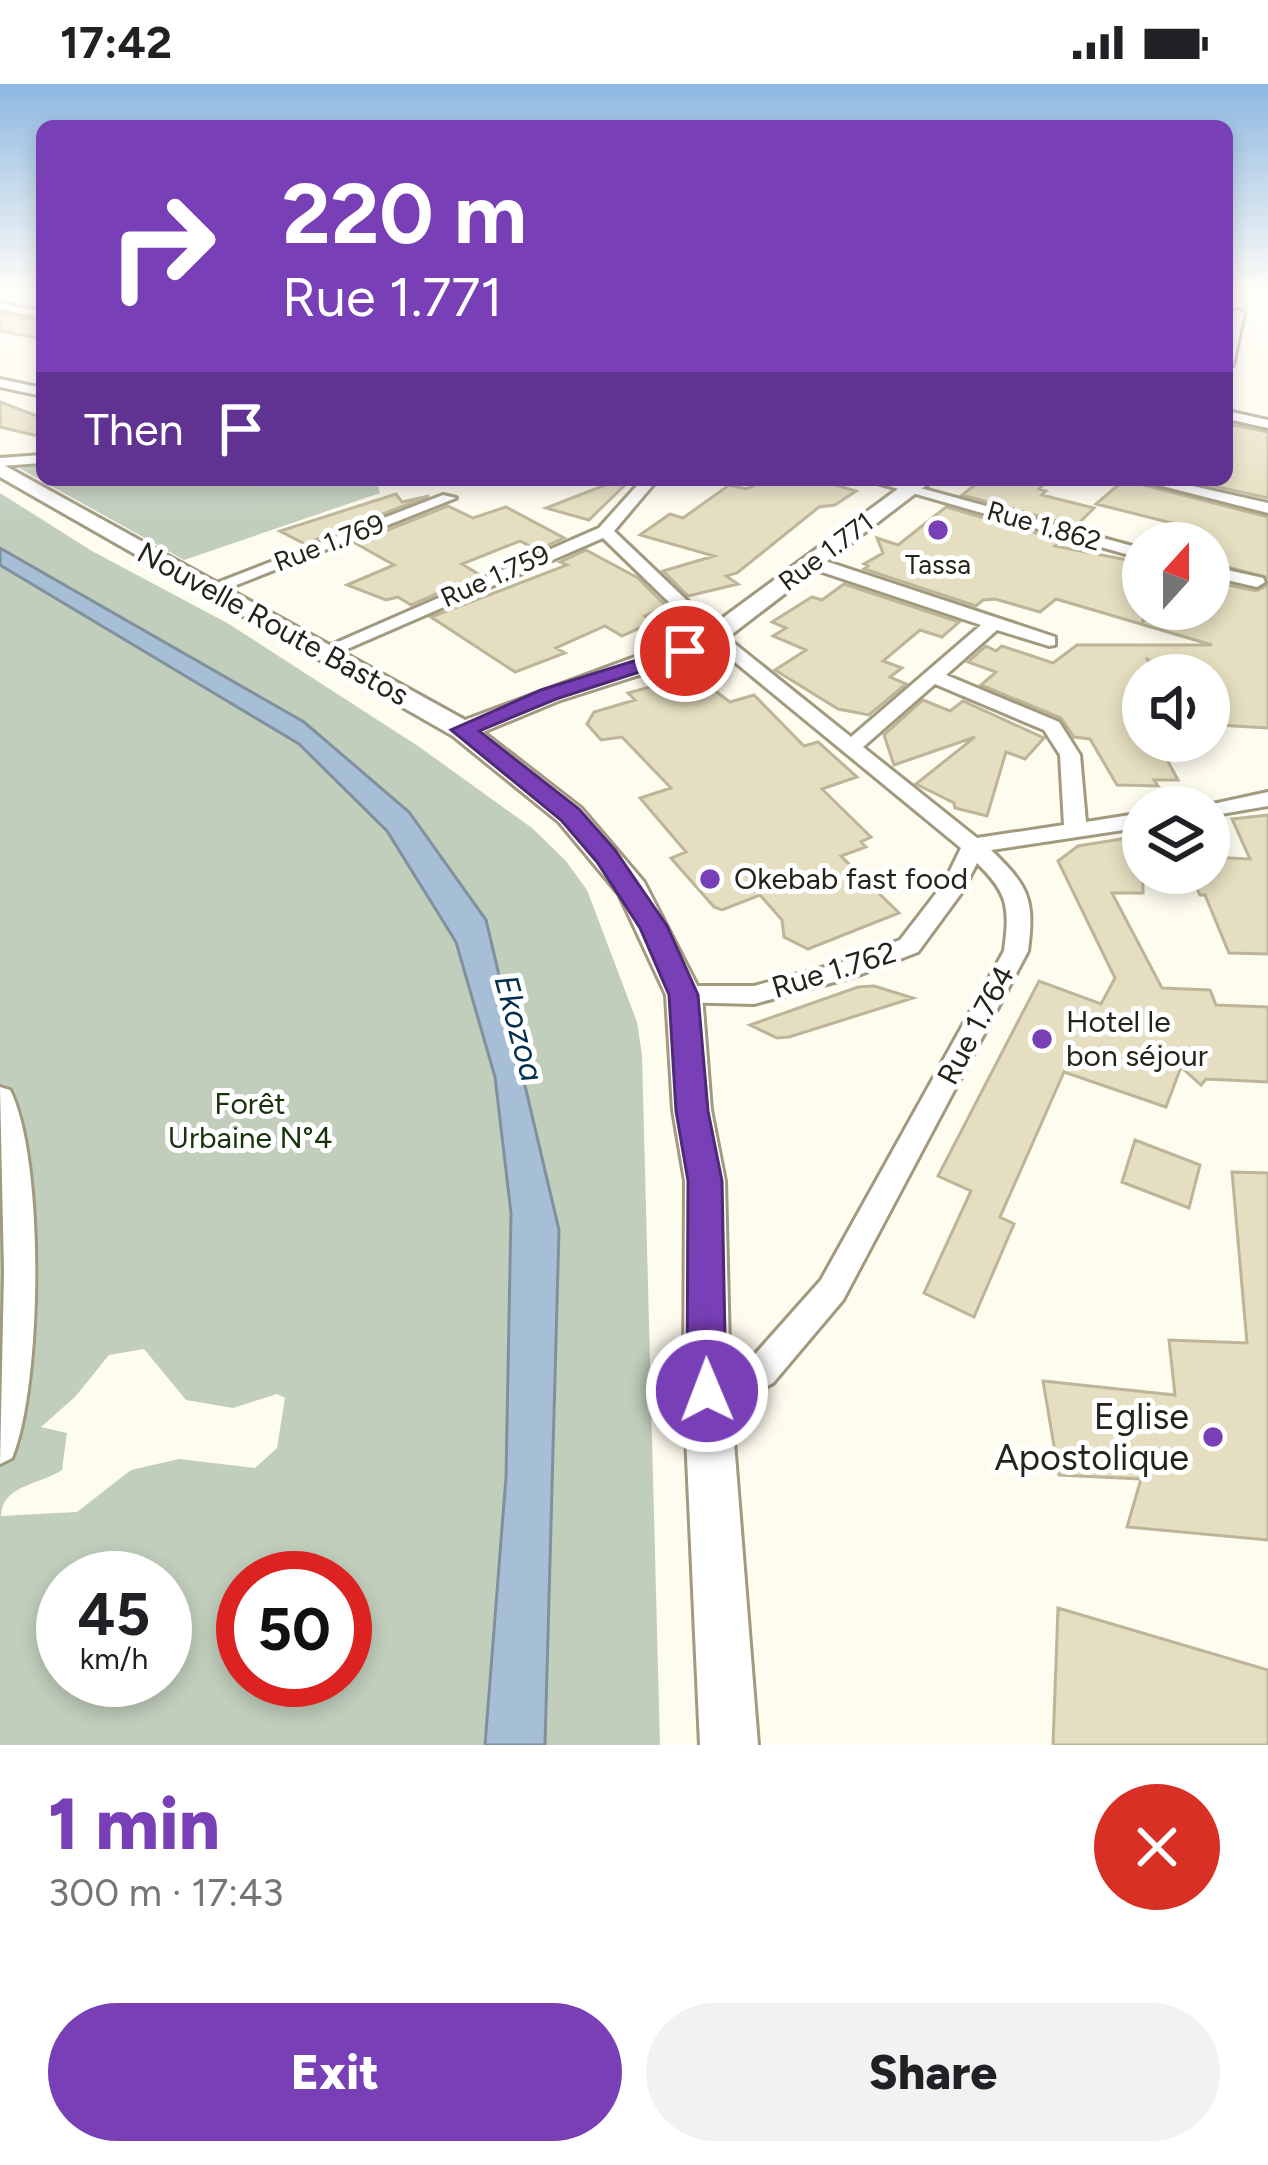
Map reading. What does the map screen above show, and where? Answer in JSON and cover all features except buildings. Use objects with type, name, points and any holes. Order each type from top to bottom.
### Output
[{"type":"main road","name":"Nouvelle Route Bastos","points":[[0,465],[463,730],[570,814],[606,856],[653,926],[684,995],[692,1111],[705,1181],[707,1391],[729,1745]]},
{"type":"main road","name":"Rue 1.771","points":[[463,730],[549,695],[669,657],[714,636],[914,486]]},
{"type":"street","points":[[0,383],[36,391]]},
{"type":"street","points":[[1233,416],[1268,424]]},
{"type":"street","points":[[0,465],[36,460]]},
{"type":"street","name":"Rue 1.759","points":[[323,652],[604,531],[645,486]]},
{"type":"street","name":"Rue 1.862","points":[[923,486],[1122,547]]},
{"type":"street","points":[[1172,486],[1268,508]]},
{"type":"street","name":"Rue 1.769","points":[[210,589],[448,498]]},
{"type":"street","name":"Rue 1.764","points":[[604,531],[714,636],[974,847],[1014,886],[1016,951],[832,1290],[761,1372],[739,1385],[707,1391]]},
{"type":"street","points":[[813,563],[1048,641]]},
{"type":"street","points":[[1230,576],[1257,582]]},
{"type":"street","points":[[852,746],[994,623]]},
{"type":"street","points":[[933,676],[1052,726],[1070,755],[1076,832]]},
{"type":"street","points":[[1230,805],[1268,799]]},
{"type":"street","points":[[974,847],[1122,824]]},
{"type":"street","name":"Rue 1.762","points":[[684,995],[754,995],[847,970],[909,946],[953,886],[974,847]]},
{"type":"street","points":[[0,1098],[16,1162],[20,1296],[0,1446]]},
{"type":"green space","points":[[36,465],[36,477],[19,468]]},
{"type":"green space","points":[[51,486],[378,486],[380,493],[184,560]]},
{"type":"green space","points":[[0,493],[92,551],[229,624],[418,746],[532,828],[587,890],[637,1022],[642,1055],[660,1745],[545,1745],[559,1230],[486,920],[304,722],[0,548]]},
{"type":"green space","name":"Forêt Urbaine N°4","points":[[0,565],[299,744],[387,831],[456,941],[495,1077],[511,1213],[506,1477],[485,1745],[0,1745]],"holes":[[[144,1349],[186,1400],[233,1408],[277,1394],[285,1398],[277,1448],[255,1468],[179,1459],[131,1470],[77,1512],[1,1516],[15,1492],[62,1470],[67,1433],[41,1427],[75,1397],[109,1355]]]},
{"type":"water","points":[[0,548],[304,722],[409,812],[486,920],[559,1230],[545,1745],[485,1745],[506,1477],[511,1213],[495,1077],[456,942],[387,831],[299,744],[0,565]]},
{"type":"place","name":"Tassa","points":[[938,530]]},
{"type":"place","name":"Okebab fast food","points":[[710,879]]},
{"type":"place","name":"Hotel le bon séjour","points":[[1042,1039]]},
{"type":"place","name":"Eglise Apostolique","points":[[1213,1437]]},
{"type":"route","points":[[685,651],[549,695],[463,730],[570,814],[606,856],[633,890],[684,995],[692,1111],[705,1181],[707,1391]]},
{"type":"water label","name":"Ekozoa","points":[[520,1028]]}]
